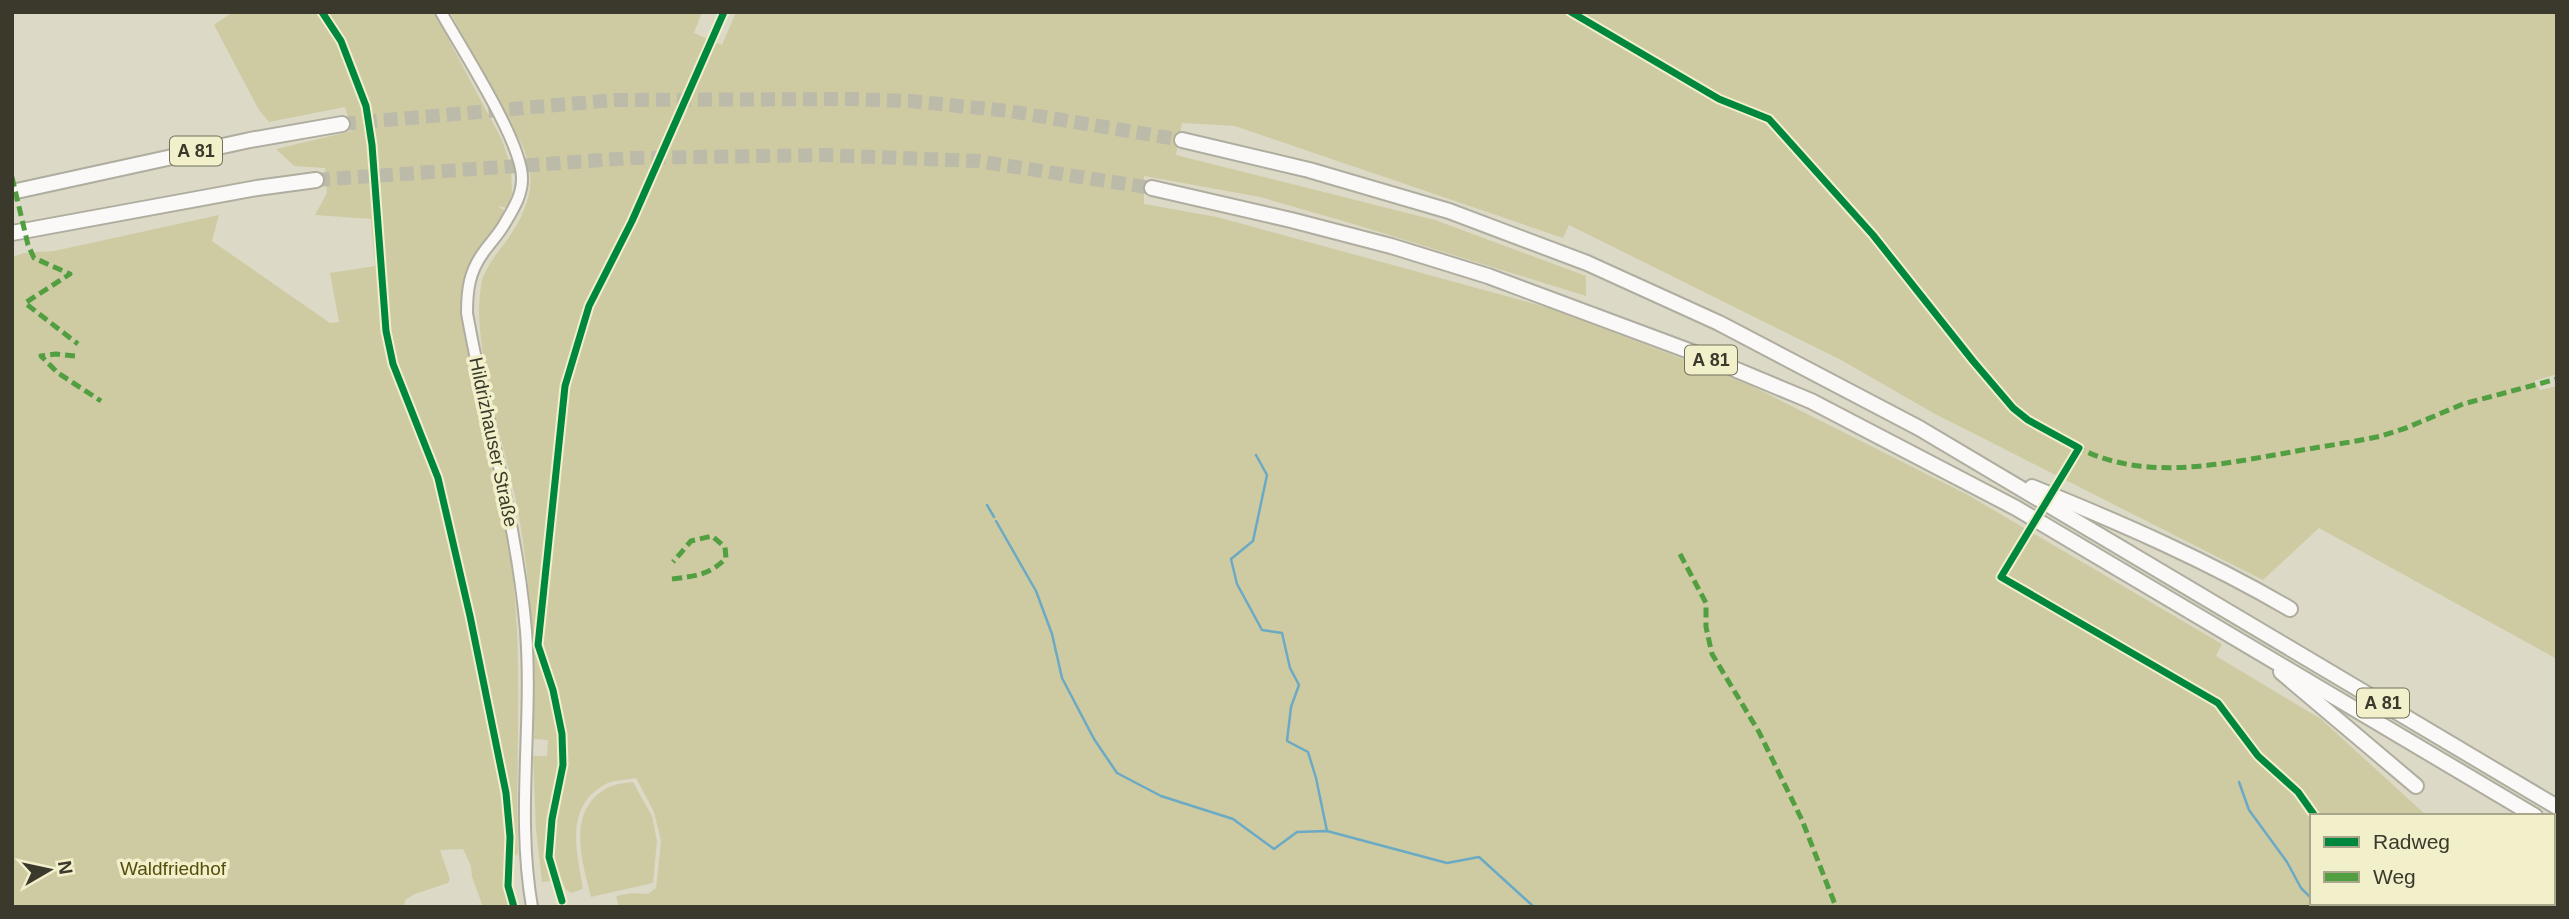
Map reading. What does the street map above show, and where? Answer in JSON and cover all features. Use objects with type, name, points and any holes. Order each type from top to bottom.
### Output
[{"type":"highway","name":"A 81","points":[[12,192],[250,140],[342,124]]},
{"type":"highway","name":"A 81","points":[[1182,140],[1380,189],[1449,211],[1653,291],[1815,371],[1990,470],[2557,807]]},
{"type":"highway","name":"A 81","points":[[12,233],[257,188],[316,180]]},
{"type":"highway","name":"A 81","points":[[1152,188],[1391,246],[1488,276],[1708,358],[1811,401],[2016,509],[2532,814]]},
{"type":"highway","points":[[1990,470],[2116,521],[2245,582],[2290,609]]},
{"type":"highway","points":[[2256,649],[2416,786]]},
{"type":"main road","name":"Hildrizhauser Straße","points":[[441,12],[514,145],[522,174],[520,197],[503,228],[480,256],[470,276],[467,313],[514,537],[522,590],[527,671],[523,823],[526,871],[532,907]]},
{"type":"green space","name":"Waldfriedhof","points":[[230,12],[434,12],[502,140],[511,167],[512,193],[507,208],[498,206],[505,211],[472,265],[462,301],[466,346],[504,519],[515,598],[518,671],[518,854],[508,863],[506,870],[510,907],[483,907],[463,849],[440,850],[450,879],[448,883],[415,894],[405,900],[404,907],[12,907],[12,257],[24,253],[54,251],[219,215],[212,241],[330,323],[339,322],[330,273],[375,266],[371,219],[315,215],[327,193],[325,168],[294,166],[276,149],[352,131],[345,107],[269,122],[259,110],[214,25]]},
{"type":"green space","points":[[450,12],[702,12],[694,33],[722,45],[736,12],[2557,12],[2557,374],[2534,381],[2540,390],[2557,386],[2557,659],[2319,528],[2263,580],[1935,414],[1841,360],[1569,225],[1563,238],[1235,126],[1182,123],[1176,155],[1435,220],[1586,276],[1586,296],[1260,197],[1144,176],[1144,204],[1217,217],[1550,308],[1750,385],[1968,495],[2222,644],[2216,656],[2321,719],[2425,814],[2310,814],[2310,905],[2473,907],[619,907],[616,896],[648,894],[656,888],[661,841],[654,812],[636,778],[604,785],[591,795],[583,806],[578,818],[576,846],[583,889],[571,893],[566,890],[560,876],[542,882],[536,830],[533,756],[547,756],[548,740],[534,739],[533,653],[526,568],[518,511],[484,362],[479,312],[484,275],[520,219],[529,194],[529,169],[520,141]]},
{"type":"green space","points":[[633,782],[652,816],[657,841],[653,883],[591,897],[580,837],[586,810],[594,798],[607,788]]},
{"type":"waterway","points":[[1256,455],[1267,475],[1253,541],[1231,559],[1237,584],[1262,630],[1282,633],[1290,668],[1299,685],[1291,707],[1287,741],[1308,752],[1327,831]]},
{"type":"waterway","points":[[987,505],[994,517]]},
{"type":"waterway","points":[[996,521],[1036,591],[1052,634],[1062,678],[1094,739],[1117,773],[1161,796],[1233,819],[1274,849],[1297,832],[1327,831],[1447,863],[1479,857],[1534,907]]},
{"type":"waterway","points":[[2239,782],[2249,810],[2287,862],[2301,888],[2310,897]]},
{"type":"tunnel","points":[[342,124],[614,100],[851,99],[910,101],[1009,111],[1182,140]]},
{"type":"tunnel","points":[[316,180],[632,158],[824,155],[977,161],[1152,188]]},
{"type":"marked path","points":[[12,177],[28,245],[34,258],[70,274],[25,303],[78,344]]},
{"type":"marked path","points":[[75,356],[41,356],[58,373],[101,401]]},
{"type":"marked path","points":[[2075,446],[2126,464],[2152,467],[2206,466],[2381,436],[2463,404],[2557,379]]},
{"type":"marked path","points":[[672,579],[695,576],[714,568],[726,558],[725,547],[712,536],[691,541],[673,562]]},
{"type":"marked path","points":[[1680,554],[1706,603],[1706,627],[1712,654],[1759,732],[1802,820],[1836,907]]},
{"type":"cycle path","points":[[322,12],[341,41],[366,106],[372,145],[386,331],[393,364],[438,478],[470,616],[506,793],[510,837],[508,886],[514,907]]},
{"type":"cycle path","points":[[562,901],[549,857],[552,819],[563,765],[562,734],[553,690],[538,645],[565,386],[589,306],[632,221],[724,12]]},
{"type":"cycle path","points":[[1571,12],[1719,99],[1769,119],[1873,235],[2013,408],[2028,420],[2079,448],[2001,577],[2218,703],[2258,756],[2298,792],[2314,814]]}]
